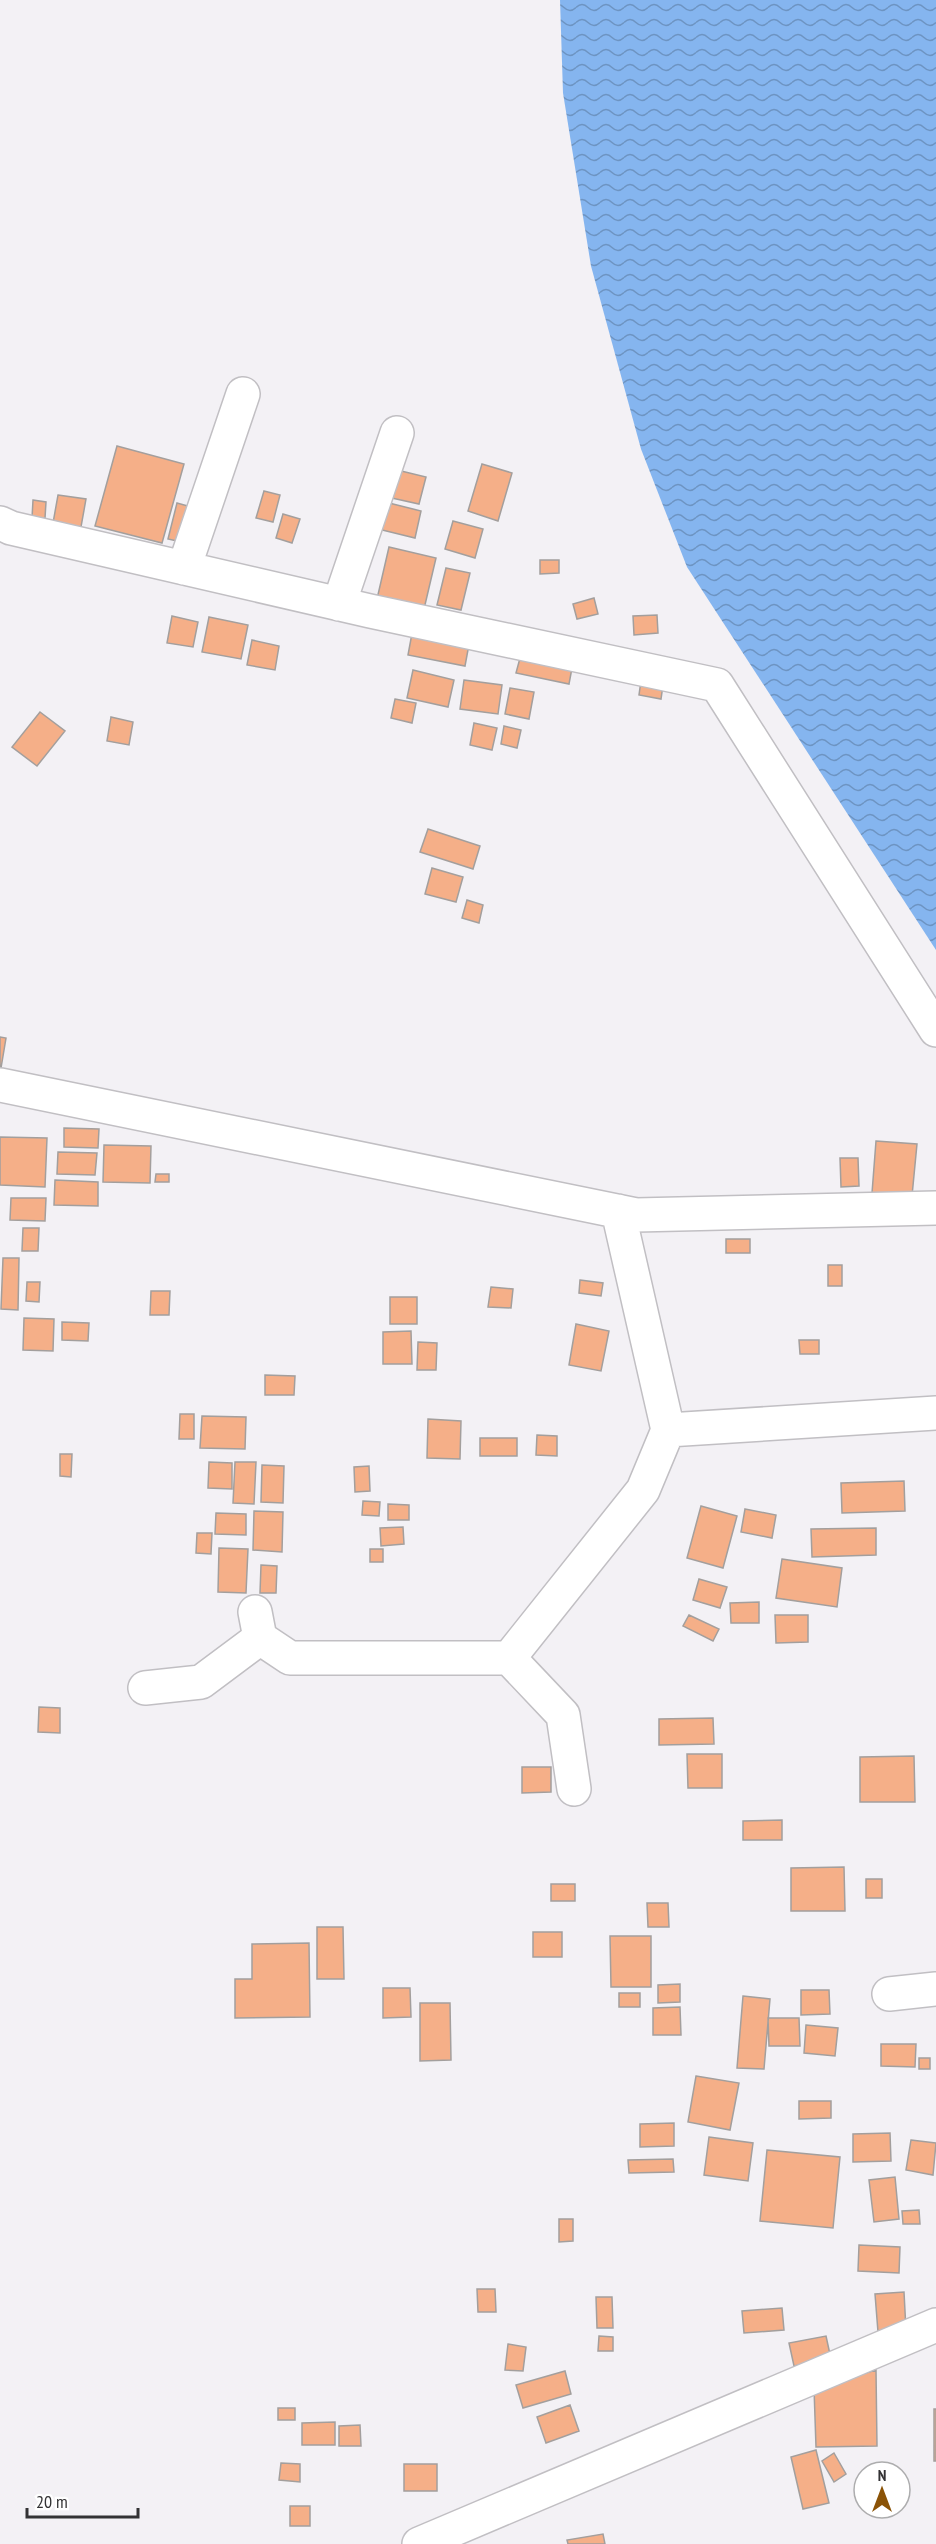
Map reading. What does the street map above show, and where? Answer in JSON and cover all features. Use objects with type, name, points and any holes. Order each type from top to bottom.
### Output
[{"type":"street","points":[[184,568],[243,394]]},
{"type":"street","points":[[339,604],[397,433]]},
{"type":"street","points":[[0,523],[11,528],[339,604],[717,685],[936,1030]]},
{"type":"street","points":[[0,1085],[636,1215],[936,1208]]},
{"type":"street","points":[[509,1658],[643,1490],[668,1430],[618,1211]]},
{"type":"street","points":[[668,1430],[936,1413]]},
{"type":"street","points":[[145,1688],[201,1682],[257,1625],[290,1658],[509,1658],[563,1715],[574,1789]]},
{"type":"street","points":[[889,1994],[936,1989]]},
{"type":"street","points":[[419,2544],[936,2325]]},
{"type":"water","points":[[560,0],[936,0],[936,950],[687,567],[641,449],[591,266],[563,93]]},
{"type":"building","points":[[117,446],[184,464],[162,543],[95,526]]},
{"type":"building","points":[[482,464],[512,473],[498,521],[468,511]]},
{"type":"building","points":[[393,469],[426,477],[419,504],[387,497]]},
{"type":"building","points":[[264,491],[280,495],[273,522],[256,518]]},
{"type":"building","points":[[58,495],[86,499],[81,527],[53,523]]},
{"type":"building","points":[[33,500],[46,502],[45,518],[32,518]]},
{"type":"building","points":[[385,502],[421,511],[415,538],[378,529]]},
{"type":"building","points":[[177,503],[195,508],[186,543],[168,539]]},
{"type":"building","points":[[283,514],[300,519],[292,543],[276,538]]},
{"type":"building","points":[[453,521],[483,529],[475,558],[445,549]]},
{"type":"building","points":[[389,547],[436,558],[424,609],[377,599]]},
{"type":"building","points":[[540,560],[559,560],[559,573],[540,574]]},
{"type":"building","points":[[446,568],[470,573],[461,610],[437,605]]},
{"type":"building","points":[[594,598],[598,614],[577,619],[573,604]]},
{"type":"building","points":[[657,615],[658,633],[634,635],[633,616]]},
{"type":"building","points":[[172,616],[198,622],[193,647],[167,643]]},
{"type":"building","points":[[209,617],[248,625],[241,659],[202,652]]},
{"type":"building","points":[[413,628],[470,639],[465,666],[408,655]]},
{"type":"building","points":[[252,640],[279,646],[275,670],[247,665]]},
{"type":"building","points":[[520,658],[572,668],[569,684],[516,673]]},
{"type":"building","points":[[413,670],[454,680],[448,707],[407,698]]},
{"type":"building","points":[[464,680],[502,685],[498,714],[460,709]]},
{"type":"building","points":[[641,681],[663,685],[661,699],[639,695]]},
{"type":"building","points":[[510,688],[534,692],[529,719],[505,714]]},
{"type":"building","points":[[395,699],[416,703],[412,723],[391,718]]},
{"type":"building","points":[[40,712],[65,731],[37,766],[12,747]]},
{"type":"building","points":[[111,717],[133,722],[129,745],[107,741]]},
{"type":"building","points":[[474,723],[497,728],[492,750],[470,745]]},
{"type":"building","points":[[504,726],[521,730],[517,748],[501,744]]},
{"type":"building","points":[[428,829],[480,846],[473,869],[420,852]]},
{"type":"building","points":[[432,868],[463,877],[456,902],[425,894]]},
{"type":"building","points":[[467,900],[483,905],[479,923],[462,918]]},
{"type":"building","points":[[0,1037],[6,1038],[1,1068],[0,1068]]},
{"type":"building","points":[[64,1128],[99,1129],[98,1148],[64,1147]]},
{"type":"building","points":[[0,1137],[47,1138],[45,1187],[0,1185]]},
{"type":"building","points":[[876,1141],[917,1144],[912,1196],[872,1193]]},
{"type":"building","points":[[104,1145],[151,1146],[150,1183],[103,1182]]},
{"type":"building","points":[[58,1152],[97,1153],[95,1175],[57,1174]]},
{"type":"building","points":[[840,1158],[858,1158],[859,1186],[841,1187]]},
{"type":"building","points":[[156,1174],[169,1174],[169,1182],[155,1182]]},
{"type":"building","points":[[55,1180],[98,1182],[98,1206],[54,1205]]},
{"type":"building","points":[[11,1198],[46,1198],[45,1221],[10,1220]]},
{"type":"building","points":[[23,1228],[39,1228],[38,1251],[22,1251]]},
{"type":"building","points":[[726,1239],[750,1239],[750,1253],[726,1253]]},
{"type":"building","points":[[3,1258],[19,1258],[18,1310],[1,1309]]},
{"type":"building","points":[[828,1265],[842,1265],[842,1286],[828,1286]]},
{"type":"building","points":[[580,1280],[603,1283],[601,1296],[579,1293]]},
{"type":"building","points":[[27,1282],[40,1282],[39,1302],[26,1301]]},
{"type":"building","points":[[491,1287],[513,1289],[511,1308],[488,1307]]},
{"type":"building","points":[[151,1291],[170,1291],[169,1315],[150,1315]]},
{"type":"building","points":[[390,1297],[417,1297],[417,1324],[390,1324]]},
{"type":"building","points":[[24,1318],[54,1319],[53,1351],[23,1350]]},
{"type":"building","points":[[62,1322],[89,1323],[88,1341],[62,1340]]},
{"type":"building","points":[[576,1324],[609,1331],[601,1371],[569,1365]]},
{"type":"building","points":[[411,1331],[412,1364],[383,1364],[383,1332]]},
{"type":"building","points":[[799,1340],[819,1340],[819,1354],[800,1354]]},
{"type":"building","points":[[418,1342],[437,1343],[436,1370],[417,1370]]},
{"type":"building","points":[[265,1375],[295,1376],[294,1395],[265,1395]]},
{"type":"building","points":[[180,1414],[194,1414],[194,1439],[179,1439]]},
{"type":"building","points":[[202,1416],[246,1417],[245,1449],[200,1448]]},
{"type":"building","points":[[428,1419],[461,1421],[460,1459],[427,1458]]},
{"type":"building","points":[[537,1435],[557,1436],[557,1456],[536,1455]]},
{"type":"building","points":[[480,1438],[517,1438],[517,1456],[480,1456]]},
{"type":"building","points":[[60,1454],[72,1454],[71,1477],[60,1476]]},
{"type":"building","points":[[209,1462],[232,1463],[232,1489],[208,1488]]},
{"type":"building","points":[[235,1462],[256,1462],[254,1504],[233,1503]]},
{"type":"building","points":[[262,1465],[284,1466],[283,1503],[261,1502]]},
{"type":"building","points":[[369,1466],[370,1491],[355,1492],[354,1467]]},
{"type":"building","points":[[904,1481],[905,1511],[842,1513],[841,1483]]},
{"type":"building","points":[[363,1501],[380,1502],[379,1516],[362,1515]]},
{"type":"building","points":[[388,1504],[409,1505],[409,1520],[388,1520]]},
{"type":"building","points":[[701,1506],[737,1516],[723,1568],[687,1558]]},
{"type":"building","points":[[745,1509],[776,1515],[772,1538],[741,1532]]},
{"type":"building","points":[[254,1511],[283,1512],[282,1552],[253,1550]]},
{"type":"building","points":[[216,1513],[246,1514],[246,1535],[215,1534]]},
{"type":"building","points":[[403,1527],[404,1544],[381,1546],[380,1528]]},
{"type":"building","points":[[876,1528],[876,1555],[812,1557],[811,1529]]},
{"type":"building","points":[[197,1533],[212,1533],[211,1554],[196,1553]]},
{"type":"building","points":[[219,1548],[248,1549],[246,1593],[218,1592]]},
{"type":"building","points":[[370,1549],[383,1549],[383,1562],[370,1562]]},
{"type":"building","points":[[782,1559],[842,1568],[837,1607],[776,1598]]},
{"type":"building","points":[[261,1565],[277,1566],[276,1593],[260,1593]]},
{"type":"building","points":[[699,1579],[727,1587],[720,1608],[693,1600]]},
{"type":"building","points":[[759,1602],[759,1623],[731,1623],[730,1603]]},
{"type":"building","points":[[689,1615],[719,1629],[713,1641],[683,1626]]},
{"type":"building","points":[[775,1615],[808,1615],[808,1642],[776,1643]]},
{"type":"building","points":[[39,1707],[60,1708],[60,1733],[38,1732]]},
{"type":"building","points":[[713,1718],[714,1744],[659,1745],[659,1719]]},
{"type":"building","points":[[687,1754],[722,1754],[722,1788],[688,1788]]},
{"type":"building","points":[[914,1756],[915,1802],[860,1802],[860,1757]]},
{"type":"building","points":[[522,1767],[551,1767],[551,1792],[522,1793]]},
{"type":"building","points":[[782,1820],[782,1840],[743,1840],[743,1821]]},
{"type":"building","points":[[844,1867],[845,1911],[791,1911],[791,1868]]},
{"type":"building","points":[[866,1879],[882,1879],[882,1898],[866,1898]]},
{"type":"building","points":[[551,1884],[575,1884],[575,1901],[551,1901]]},
{"type":"building","points":[[647,1903],[668,1903],[669,1927],[648,1927]]},
{"type":"building","points":[[317,1927],[343,1927],[344,1979],[317,1979]]},
{"type":"building","points":[[533,1932],[562,1932],[562,1957],[533,1957]]},
{"type":"building","points":[[610,1936],[651,1936],[651,1987],[611,1987]]},
{"type":"building","points":[[309,1943],[310,2017],[235,2018],[235,1979],[252,1979],[252,1944]]},
{"type":"building","points":[[680,1984],[680,2002],[658,2003],[658,1985]]},
{"type":"building","points":[[383,1988],[410,1988],[411,2017],[383,2018]]},
{"type":"building","points":[[801,1990],[829,1990],[830,2014],[801,2015]]},
{"type":"building","points":[[619,1993],[640,1993],[640,2007],[619,2007]]},
{"type":"building","points":[[743,1996],[770,1999],[764,2069],[737,2068]]},
{"type":"building","points":[[420,2003],[450,2003],[451,2060],[420,2061]]},
{"type":"building","points":[[680,2007],[681,2035],[653,2035],[653,2008]]},
{"type":"building","points":[[768,2018],[799,2018],[800,2046],[769,2046]]},
{"type":"building","points":[[806,2025],[838,2028],[835,2056],[804,2053]]},
{"type":"building","points":[[881,2044],[916,2044],[915,2067],[881,2066]]},
{"type":"building","points":[[919,2058],[930,2058],[930,2069],[919,2069]]},
{"type":"building","points":[[696,2076],[739,2083],[730,2130],[688,2122]]},
{"type":"building","points":[[799,2101],[831,2101],[831,2118],[799,2119]]},
{"type":"building","points":[[674,2123],[674,2146],[640,2147],[640,2124]]},
{"type":"building","points":[[890,2133],[891,2161],[853,2162],[853,2134]]},
{"type":"building","points":[[709,2137],[753,2143],[748,2181],[704,2175]]},
{"type":"building","points":[[911,2140],[936,2143],[933,2175],[906,2170]]},
{"type":"building","points":[[767,2150],[840,2157],[833,2228],[760,2221]]},
{"type":"building","points":[[673,2159],[674,2172],[629,2173],[628,2160]]},
{"type":"building","points":[[895,2177],[899,2219],[874,2222],[869,2180]]},
{"type":"building","points":[[919,2210],[920,2224],[903,2224],[902,2211]]},
{"type":"building","points":[[559,2219],[573,2219],[573,2241],[559,2242]]},
{"type":"building","points":[[859,2245],[900,2247],[899,2273],[858,2271]]},
{"type":"building","points":[[477,2289],[495,2289],[496,2312],[478,2312]]},
{"type":"building","points":[[904,2292],[906,2330],[878,2332],[875,2294]]},
{"type":"building","points":[[596,2297],[612,2297],[613,2328],[597,2328]]},
{"type":"building","points":[[782,2308],[784,2330],[744,2333],[742,2311]]},
{"type":"building","points":[[599,2336],[613,2337],[613,2351],[598,2351]]},
{"type":"building","points":[[826,2336],[831,2359],[794,2366],[789,2343]]},
{"type":"building","points":[[508,2344],[526,2347],[523,2371],[505,2370]]},
{"type":"building","points":[[876,2370],[877,2446],[816,2447],[814,2388]]},
{"type":"building","points":[[565,2371],[571,2394],[523,2408],[516,2385]]},
{"type":"building","points":[[570,2405],[579,2431],[546,2443],[537,2417]]},
{"type":"building","points":[[278,2408],[295,2408],[295,2420],[278,2420]]},
{"type":"building","points":[[934,2409],[936,2409],[936,2461],[934,2461]]},
{"type":"building","points":[[335,2422],[335,2445],[302,2445],[302,2423]]},
{"type":"building","points":[[360,2425],[361,2446],[339,2446],[339,2426]]},
{"type":"building","points":[[816,2450],[829,2503],[803,2509],[791,2457]]},
{"type":"building","points":[[834,2453],[846,2474],[834,2482],[822,2461]]},
{"type":"building","points":[[281,2463],[300,2464],[300,2482],[279,2480]]},
{"type":"building","points":[[404,2464],[437,2464],[437,2491],[404,2491]]},
{"type":"building","points":[[290,2506],[310,2506],[310,2526],[290,2526]]},
{"type":"building","points":[[603,2534],[605,2544],[568,2544],[567,2540]]}]
